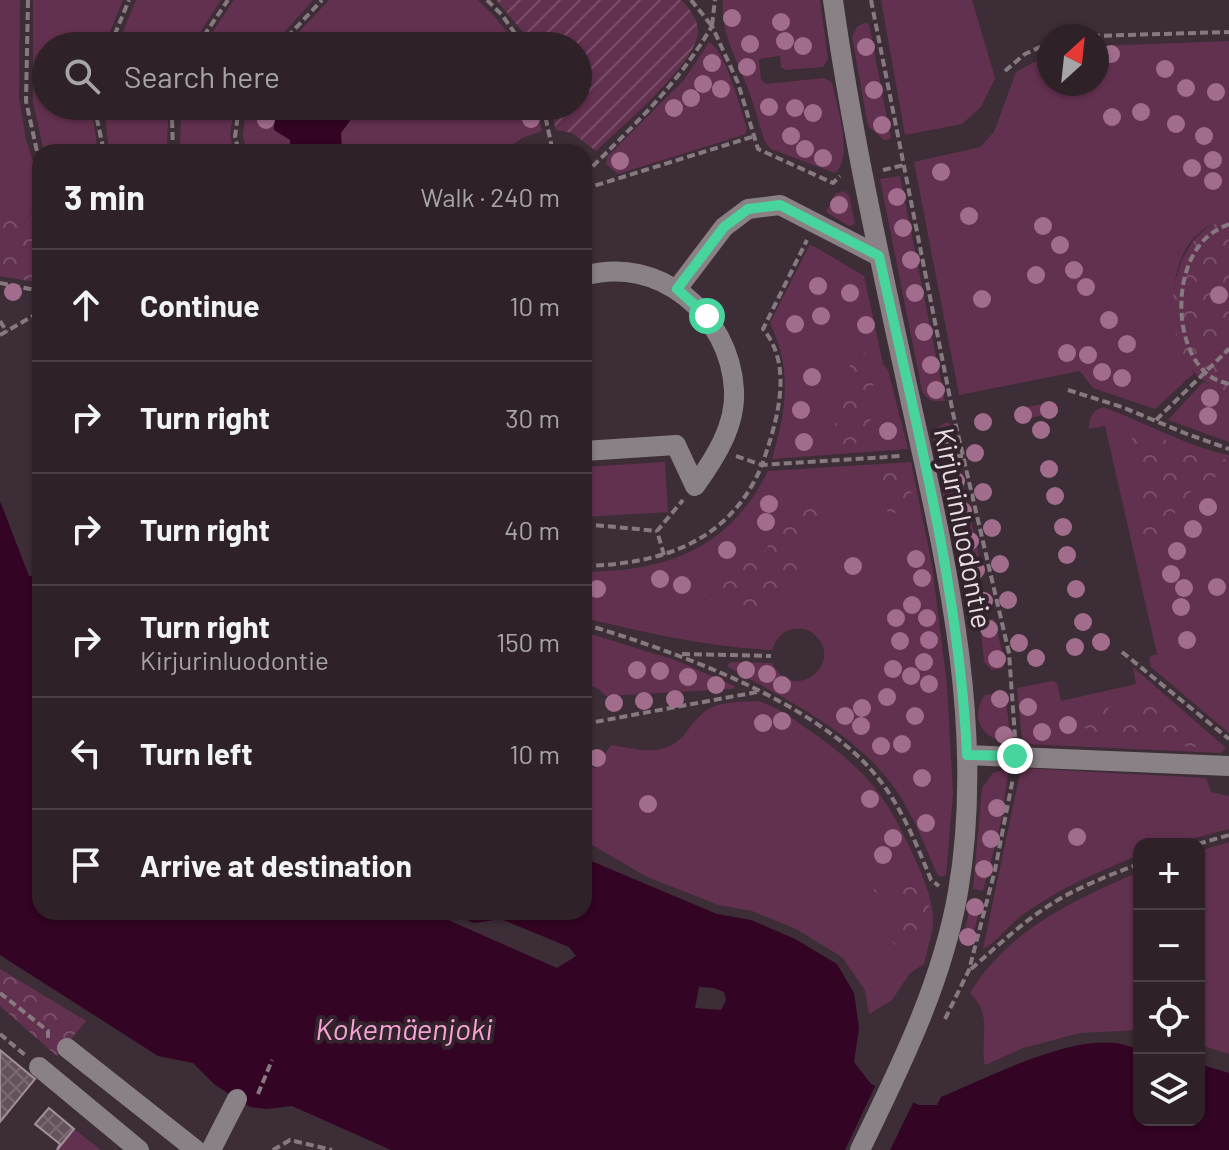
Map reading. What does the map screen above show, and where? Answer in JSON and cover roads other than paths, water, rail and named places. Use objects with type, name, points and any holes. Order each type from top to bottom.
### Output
[{"type":"street","name":"Kirjurinluodontie","points":[[833,0],[861,170],[953,611],[963,687],[967,755],[963,854],[950,930],[928,1003],[860,1150]]},
{"type":"street","points":[[677,289],[724,227],[748,209],[780,205],[879,256]]},
{"type":"street","points":[[592,274],[639,274],[677,289],[707,316],[721,340],[727,352],[734,392],[727,432],[695,486],[676,445],[592,450]]},
{"type":"street","points":[[967,755],[1229,766]]},
{"type":"street","points":[[67,1048],[196,1150]]},
{"type":"street","points":[[44,1070],[139,1150]]},
{"type":"street","points":[[211,1150],[247,1098]]},
{"type":"water","points":[[274,120],[351,120],[341,133],[342,144],[290,144],[290,140],[274,130]]},
{"type":"water","name":"Kokemäenjoki","points":[[0,501],[29,576],[32,576],[32,920],[448,920],[557,968],[576,956],[569,947],[503,920],[592,920],[592,861],[717,914],[751,920],[795,939],[837,964],[854,993],[859,1028],[854,1062],[871,1084],[919,1105],[937,1105],[941,1097],[1050,1052],[1095,1043],[1118,1043],[1133,1047],[1133,1126],[1205,1126],[1205,1066],[1229,1073],[1229,1150],[391,1150],[292,1106],[250,1107],[215,1085],[193,1063],[158,1056],[0,955]],"holes":[[[699,987],[724,992],[726,1000],[721,1010],[695,1008]]]},
{"type":"water","name":"Kokemäenjoki","points":[[467,920],[494,920],[474,923]]}]
